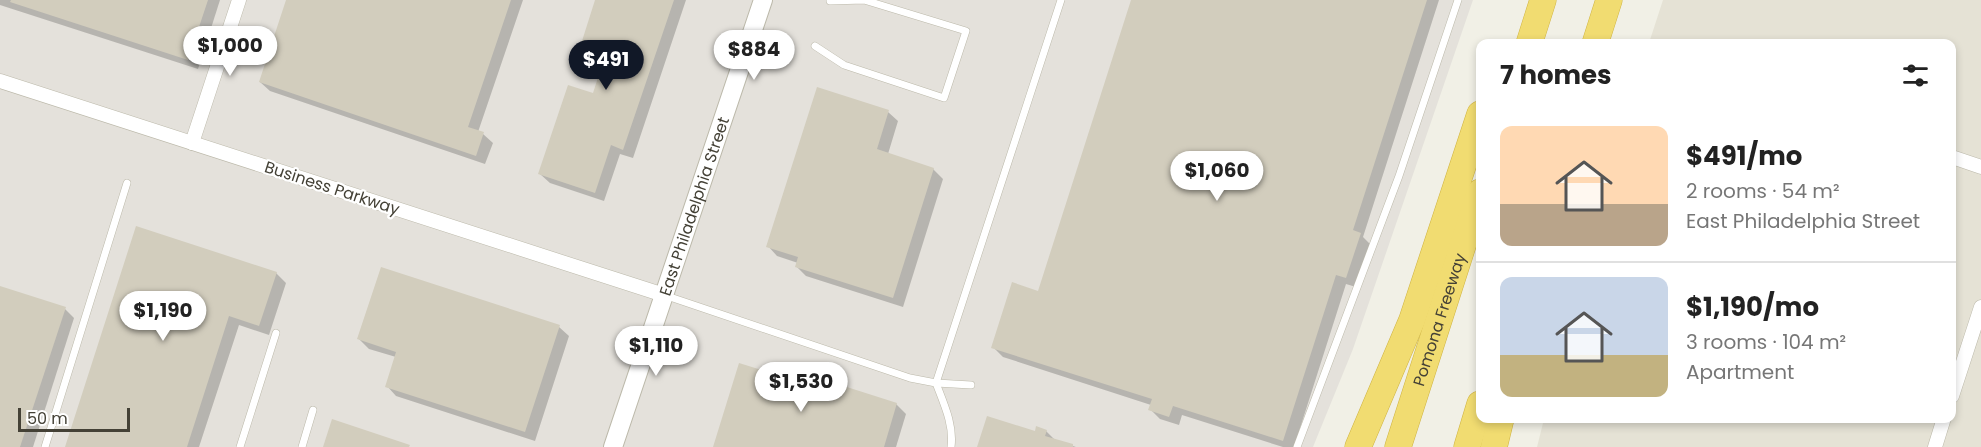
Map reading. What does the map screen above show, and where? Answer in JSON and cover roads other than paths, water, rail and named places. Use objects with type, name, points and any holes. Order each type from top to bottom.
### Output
[{"type":"highway","points":[[1531,39],[1543,0]]},
{"type":"highway","points":[[1597,39],[1609,0]]},
{"type":"highway","points":[[1358,447],[1412,320],[1476,126]]},
{"type":"highway","name":"Pomona Freeway","points":[[1398,447],[1476,204]]},
{"type":"highway","points":[[1467,447],[1476,417]]},
{"type":"highway","points":[[1494,447],[1500,423]]},
{"type":"street","points":[[192,143],[239,0]]},
{"type":"street","name":"East Philadelphia Street","points":[[613,447],[763,0]]},
{"type":"street","name":"Business Parkway","points":[[0,81],[664,295]]},
{"type":"street","points":[[1956,158],[1981,167]]},
{"type":"street","points":[[1957,364],[1981,307]]},
{"type":"street","points":[[1935,447],[1942,423]]},
{"type":"lane","points":[[815,46],[844,65],[944,98],[966,31],[864,0],[830,1]]},
{"type":"lane","points":[[951,447],[952,437],[947,413],[936,383],[1061,0]]},
{"type":"lane","points":[[1297,447],[1399,176],[1458,0]]},
{"type":"lane","points":[[45,447],[127,183]]},
{"type":"lane","points":[[664,295],[910,378],[936,383],[971,385]]},
{"type":"lane","points":[[240,447],[276,333]]},
{"type":"lane","points":[[302,447],[314,410]]}]
